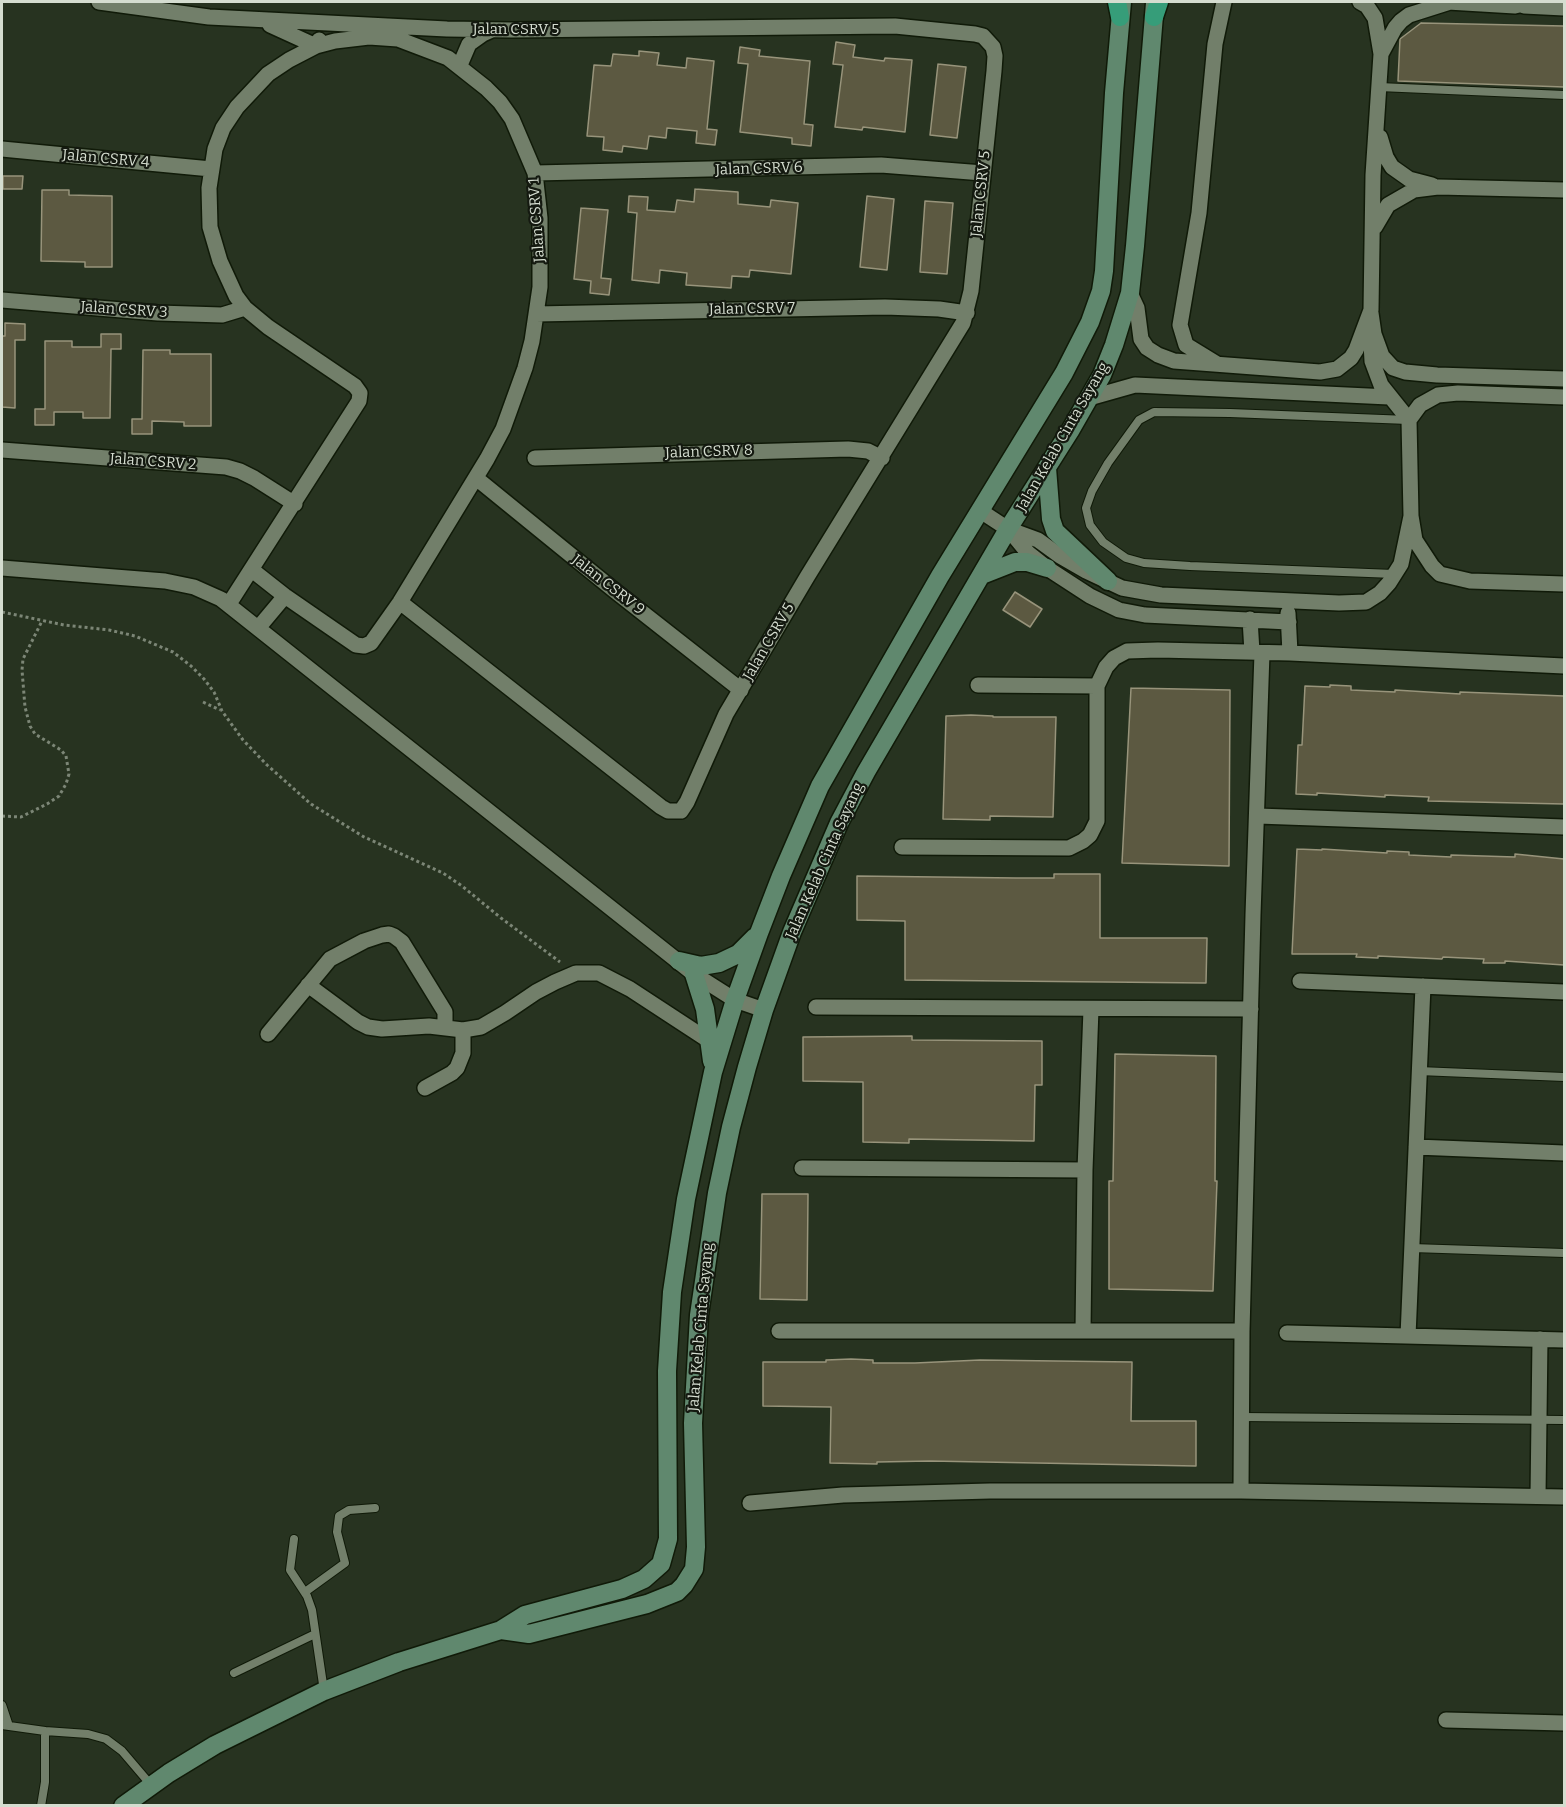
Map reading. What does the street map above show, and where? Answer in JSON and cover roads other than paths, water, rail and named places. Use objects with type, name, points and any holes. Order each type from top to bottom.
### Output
[{"type":"main road","name":"Jalan Kelab Cinta Sayang","points":[[123,1806],[151,1785],[215,1745],[324,1691],[399,1662],[501,1630],[525,1614],[622,1589],[644,1579],[661,1564],[668,1539],[667,1383],[672,1292],[686,1199],[713,1072],[759,933],[820,786],[979,510],[1064,373],[1090,322],[1101,291],[1106,256],[1109,159],[1120,7]]},
{"type":"main road","name":"Jalan Kelab Cinta Sayang","points":[[501,1630],[530,1634],[647,1604],[677,1592],[694,1569],[696,1547],[694,1394],[704,1280],[717,1193],[731,1127],[764,1010],[792,932],[839,823],[866,772],[1008,529],[1089,398],[1108,360],[1130,293],[1156,7]]},
{"type":"main road","points":[[1047,468],[1051,519],[1055,531],[1108,581]]},
{"type":"main road","points":[[982,575],[1015,562],[1027,562],[1047,568]]},
{"type":"main road","points":[[679,961],[701,966],[719,963],[738,954],[759,933]]},
{"type":"main road","points":[[694,974],[703,998],[711,1042],[713,1072]]},
{"type":"street","name":"Jalan CSRV 5","points":[[99,2],[209,18],[492,30],[874,25],[914,27],[983,36],[989,41],[995,56],[967,313],[956,336],[807,577],[741,690],[717,734],[684,807],[675,813],[668,812],[400,602]]},
{"type":"street","points":[[1220,366],[1186,345],[1180,325],[1199,213],[1215,44],[1224,2]]},
{"type":"street","points":[[1360,2],[1367,6],[1376,18],[1381,54],[1372,236],[1370,336],[1372,361],[1376,374],[1389,397],[1409,420]]},
{"type":"street","points":[[1381,54],[1401,21],[1409,15],[1449,2],[1564,8]]},
{"type":"street","points":[[1515,6],[1533,2]]},
{"type":"street","points":[[256,20],[298,36],[316,46],[322,34],[335,23]]},
{"type":"street","points":[[460,65],[470,44],[492,30]]},
{"type":"street","name":"Jalan CSRV 1","points":[[230,604],[359,401],[360,393],[355,386],[268,327],[245,308],[228,281],[214,244],[209,208],[211,169],[223,129],[249,93],[268,74],[316,46],[351,38],[398,39],[434,51],[460,65],[500,102],[512,119],[535,174],[541,249],[540,287],[532,341],[502,429],[476,478],[400,602],[371,643],[363,646],[357,645],[285,596],[252,570]]},
{"type":"street","points":[[1377,122],[1382,148],[1392,167],[1409,179],[1438,187]]},
{"type":"street","name":"Jalan CSRV 4","points":[[2,150],[211,169]]},
{"type":"street","name":"Jalan CSRV 6","points":[[535,174],[895,165],[983,174]]},
{"type":"street","points":[[1372,236],[1382,212],[1395,199],[1414,190],[1438,187],[1564,190]]},
{"type":"street","points":[[1130,293],[1137,308],[1141,339],[1147,348],[1158,356],[1174,361],[1220,366],[1320,372],[1337,369],[1345,364],[1356,350],[1371,310]]},
{"type":"street","name":"Jalan CSRV 3","points":[[2,300],[147,312],[222,315],[236,313],[245,308]]},
{"type":"street","name":"Jalan CSRV 7","points":[[536,314],[885,307],[939,309],[967,313]]},
{"type":"street","points":[[1371,310],[1378,347],[1382,356],[1393,368],[1405,372],[1437,375],[1564,379]]},
{"type":"street","points":[[1089,398],[1135,385],[1389,397]]},
{"type":"street","points":[[1564,397],[1458,393],[1438,395],[1420,405],[1409,420],[1411,516],[1415,540],[1419,549],[1440,574],[1489,583],[1564,584]]},
{"type":"street","name":"Jalan CSRV 8","points":[[535,458],[848,449],[868,451],[882,458]]},
{"type":"street","name":"Jalan CSRV 2","points":[[2,450],[226,467],[254,478],[295,504]]},
{"type":"street","name":"Jalan CSRV 9","points":[[476,478],[741,690]]},
{"type":"street","points":[[979,510],[1008,529],[1038,540],[1070,562],[1131,590],[1161,595],[1339,603],[1365,602],[1380,593],[1396,574],[1404,555],[1411,516]]},
{"type":"street","points":[[1008,529],[1028,553],[1047,568],[1103,603],[1133,614],[1288,622]]},
{"type":"street","points":[[2,568],[175,583],[203,590],[230,604],[384,730],[694,974],[735,1000],[764,1010]]},
{"type":"street","points":[[259,627],[285,596]]},
{"type":"street","points":[[1288,601],[1290,653]]},
{"type":"street","points":[[1241,1491],[1242,1331],[1258,816],[1257,652],[1250,619]]},
{"type":"street","points":[[902,847],[1069,848],[1090,835],[1097,821],[1097,686],[1114,658],[1127,651],[1290,653],[1564,666]]},
{"type":"street","points":[[978,685],[1097,686]]},
{"type":"street","points":[[1258,816],[1564,827]]},
{"type":"street","points":[[268,1034],[334,955],[382,935],[394,936],[402,942],[445,1012],[445,1027]]},
{"type":"street","points":[[308,985],[368,1027],[382,1029],[445,1027],[463,1030],[481,1027],[536,992],[576,973],[599,973],[609,976],[711,1042]]},
{"type":"street","points":[[1300,981],[1564,992]]},
{"type":"street","points":[[1408,1336],[1423,986]]},
{"type":"street","points":[[816,1007],[1251,1009]]},
{"type":"street","points":[[1083,1331],[1085,1170],[1091,1009]]},
{"type":"street","points":[[425,1088],[457,1068],[463,1053],[463,1030]]},
{"type":"street","points":[[1416,1147],[1564,1153]]},
{"type":"street","points":[[802,1168],[1085,1170]]},
{"type":"street","points":[[779,1331],[1242,1331]]},
{"type":"street","points":[[1287,1334],[1564,1340]]},
{"type":"street","points":[[1538,1496],[1540,1339]]},
{"type":"street","points":[[750,1503],[891,1493],[1022,1491],[1241,1491],[1564,1497]]},
{"type":"street","points":[[1446,1720],[1564,1723]]},
{"type":"lane","points":[[1379,87],[1564,95]]},
{"type":"lane","points":[[1396,574],[1144,563],[1126,558],[1103,542],[1090,525],[1086,508],[1092,491],[1108,463],[1139,420],[1154,412],[1219,412],[1409,420]]},
{"type":"lane","points":[[1419,1071],[1564,1077]]},
{"type":"lane","points":[[1412,1248],[1564,1253]]},
{"type":"lane","points":[[1242,1417],[1564,1420]]},
{"type":"lane","points":[[305,1592],[345,1563],[337,1532],[339,1516],[349,1510],[375,1508]]},
{"type":"lane","points":[[294,1539],[290,1570],[305,1592],[312,1610],[324,1691]]},
{"type":"lane","points":[[234,1673],[315,1634]]},
{"type":"lane","points":[[2,1705],[5,1726],[88,1734],[106,1739],[122,1751],[151,1785]]},
{"type":"lane","points":[[42,1806],[46,1762],[45,1731]]}]
